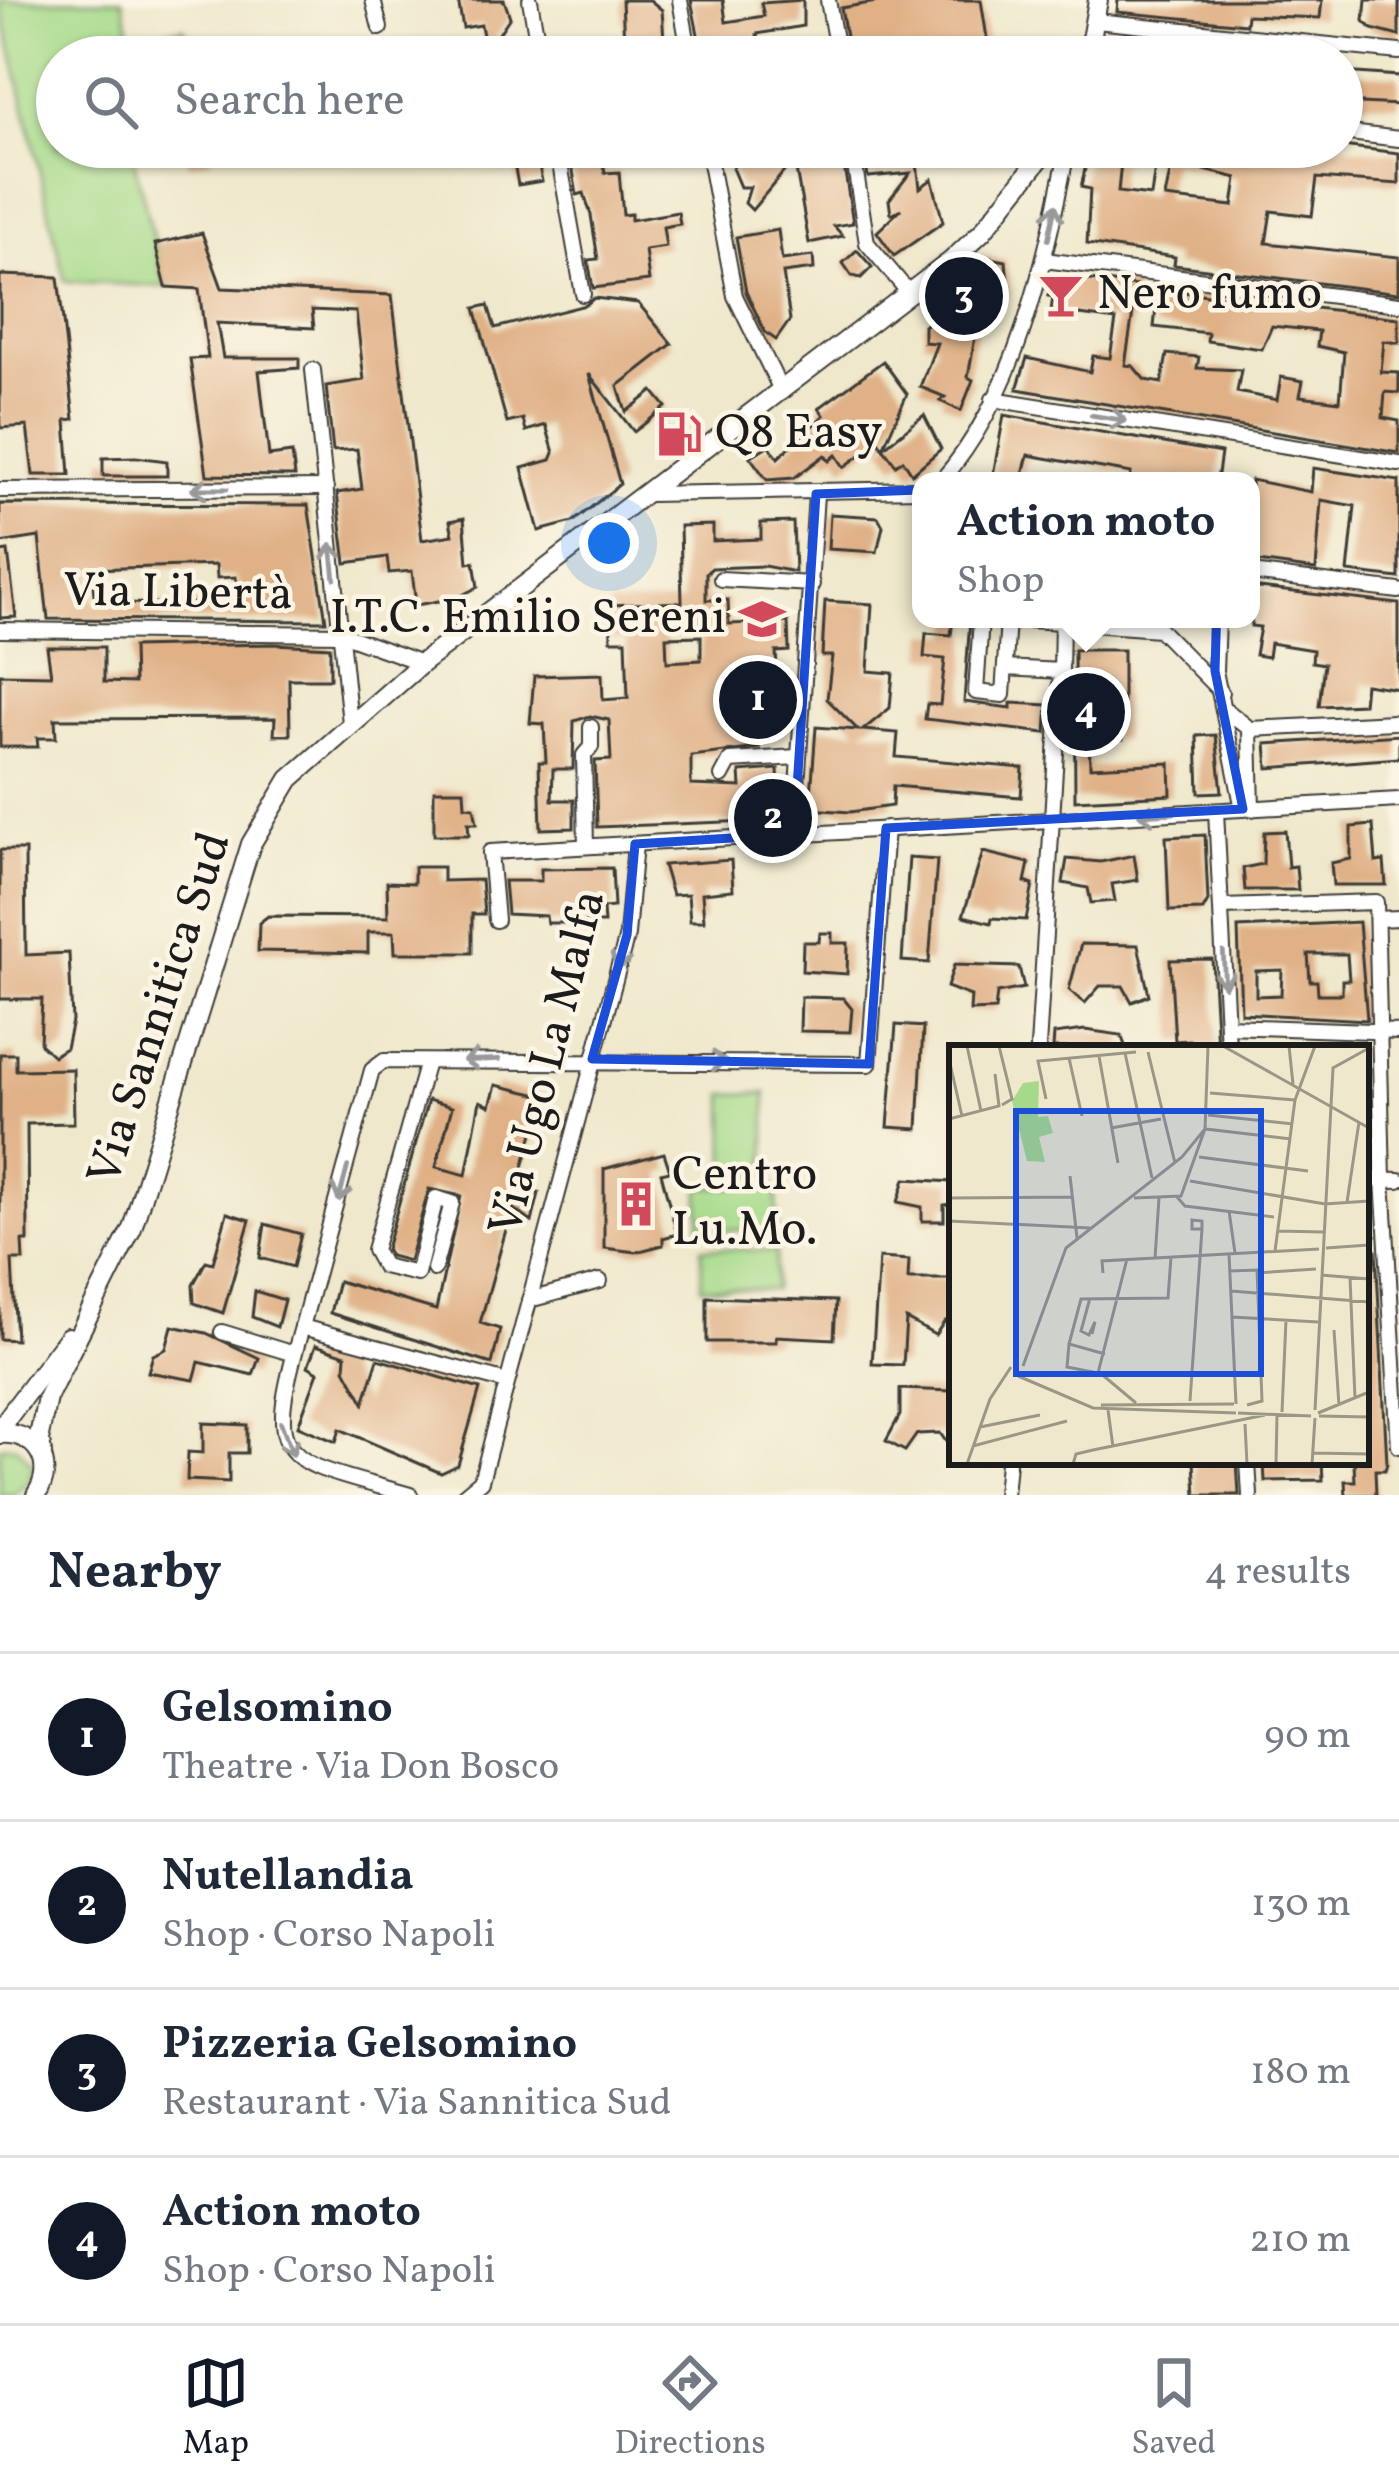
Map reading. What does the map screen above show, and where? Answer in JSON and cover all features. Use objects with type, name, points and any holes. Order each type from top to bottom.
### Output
[{"type":"main road","points":[[1093,36],[1098,0]]},
{"type":"main road","name":"Via Sannitica Sud","points":[[46,1476],[42,1453],[47,1398],[132,1228],[251,844],[290,779],[422,663],[910,294],[982,232],[1032,168]]},
{"type":"main road","name":"Via Sannitica Sud","points":[[0,1431],[88,1316]]},
{"type":"main road","points":[[0,1431],[25,1436],[42,1453]]},
{"type":"main road","points":[[36,1495],[46,1476],[63,1495]]},
{"type":"street","points":[[374,0],[380,28]]},
{"type":"street","points":[[530,0],[536,36]]},
{"type":"street","points":[[680,0],[686,36]]},
{"type":"street","points":[[828,0],[834,36]]},
{"type":"street","points":[[1096,21],[1243,36]]},
{"type":"street","points":[[1363,48],[1399,52]]},
{"type":"street","points":[[1363,135],[1399,139]]},
{"type":"street","points":[[560,168],[583,294]]},
{"type":"street","points":[[711,168],[735,296],[782,392]]},
{"type":"street","points":[[855,168],[867,243],[910,294]]},
{"type":"street","points":[[949,472],[993,399],[1044,260],[1064,168]]},
{"type":"street","points":[[1044,260],[1399,304]]},
{"type":"street","points":[[313,370],[350,724]]},
{"type":"street","points":[[993,399],[1399,464]]},
{"type":"street","points":[[956,464],[957,472]]},
{"type":"street","points":[[0,490],[326,488]]},
{"type":"street","points":[[649,494],[912,491]]},
{"type":"street","points":[[794,834],[816,494]]},
{"type":"street","points":[[1260,574],[1399,591]]},
{"type":"street","points":[[721,579],[812,584]]},
{"type":"street","points":[[980,628],[976,692],[1003,695],[1009,628]]},
{"type":"street","points":[[1038,1045],[1056,819],[1063,628]]},
{"type":"street","points":[[1145,628],[1159,629],[1221,693]]},
{"type":"street","points":[[1217,628],[1215,671],[1247,809]]},
{"type":"street","name":"Via Libertà","points":[[0,630],[340,634],[422,663]]},
{"type":"street","points":[[1005,668],[1061,671]]},
{"type":"street","points":[[1226,710],[1250,728],[1394,722]]},
{"type":"street","points":[[586,846],[584,755],[591,747],[591,728]]},
{"type":"street","points":[[1247,809],[1250,728]]},
{"type":"street","points":[[722,776],[730,761],[799,757]]},
{"type":"street","points":[[496,920],[490,852],[1399,800]]},
{"type":"street","points":[[1216,811],[1228,1045]]},
{"type":"street","points":[[410,1495],[308,1466],[292,1456],[279,1415],[372,1070],[384,1061],[869,1064],[886,829]]},
{"type":"street","name":"Via Ugo La Malfa","points":[[464,1495],[483,1490],[507,1382],[631,917],[635,844]]},
{"type":"street","points":[[1222,907],[1376,902],[1382,1180],[1399,1446]]},
{"type":"street","points":[[1377,919],[1399,918]]},
{"type":"street","points":[[1227,1026],[1399,1032]]},
{"type":"street","points":[[427,1062],[374,1250],[383,1266],[416,1274],[436,1198],[452,1203],[434,1269]]},
{"type":"street","name":"Via Ugo La Malfa","points":[[529,1300],[600,1281]]},
{"type":"street","points":[[302,1327],[507,1382]]},
{"type":"street","points":[[221,1331],[294,1354]]},
{"type":"street","points":[[1006,1495],[1008,1465]]},
{"type":"street","points":[[1248,1465],[1250,1495]]},
{"type":"highlighted area","points":[[919,490],[967,538],[1218,569],[1215,671],[1243,809],[886,828],[869,1064],[592,1059],[627,935],[635,844],[794,834],[816,494]]},
{"type":"green space","points":[[0,0],[122,0],[131,36],[36,36],[36,156]]},
{"type":"green space","points":[[184,27],[186,36],[145,36]]},
{"type":"green space","points":[[39,168],[136,168],[165,287],[65,281]]},
{"type":"green space","points":[[766,1093],[766,1176],[726,1176],[725,1094]]},
{"type":"green space","points":[[700,1187],[777,1187],[777,1230],[700,1230]]},
{"type":"green space","points":[[702,1248],[776,1251],[774,1290],[701,1287]]},
{"type":"green space","points":[[0,1446],[16,1446],[32,1463],[31,1479],[14,1495],[0,1494]]},
{"type":"building","points":[[458,0],[504,0],[510,17],[497,36],[483,36],[481,25],[463,28]]},
{"type":"building","points":[[622,0],[650,0],[662,10],[664,36],[624,36]]},
{"type":"building","points":[[691,0],[723,0],[726,22],[764,16],[761,3],[803,0],[803,26],[757,36],[698,36]]},
{"type":"building","points":[[888,0],[981,0],[987,36],[846,36],[841,8]]},
{"type":"building","points":[[1118,0],[1322,0],[1320,18],[1247,15],[1246,24],[1117,12]]},
{"type":"building","points":[[1366,0],[1399,0],[1399,36],[1372,29],[1364,21]]},
{"type":"building","points":[[1363,73],[1399,76],[1399,105],[1363,103]]},
{"type":"building","points":[[1363,149],[1399,153],[1399,184],[1317,178],[1312,216],[1271,211],[1266,243],[1399,257],[1399,293],[1174,265],[1175,257],[1087,244],[1090,189],[1081,187],[1085,168],[1120,168],[1118,192],[1151,196],[1155,168],[1171,168],[1165,198],[1233,206],[1237,178],[1196,168],[1363,168]]},
{"type":"building","points":[[515,168],[539,168],[542,181],[518,185]]},
{"type":"building","points":[[572,168],[604,168],[605,173],[619,172],[623,215],[631,214],[631,220],[678,212],[680,224],[663,227],[666,247],[645,250],[649,281],[593,288],[588,260],[598,259],[591,215],[584,193],[577,195]]},
{"type":"building","points":[[732,168],[787,168],[752,210],[745,203],[750,187],[740,187]]},
{"type":"building","points":[[796,168],[844,168],[853,223],[834,226],[843,236],[809,243]]},
{"type":"building","points":[[866,168],[918,168],[920,188],[932,179],[943,222],[894,256],[877,232],[901,209],[891,214],[889,200],[910,173],[868,177]]},
{"type":"building","points":[[778,230],[782,260],[813,256],[814,269],[783,273],[790,320],[776,340],[765,332],[746,292],[736,237]]},
{"type":"building","points":[[202,233],[222,288],[392,295],[422,540],[453,535],[450,521],[464,518],[468,563],[474,562],[478,587],[456,598],[416,605],[412,571],[389,573],[387,557],[346,563],[337,493],[362,489],[357,449],[333,451],[326,386],[364,380],[356,312],[312,310],[314,328],[217,323],[223,358],[299,358],[299,368],[259,371],[269,456],[292,453],[295,476],[207,475],[190,359],[208,358],[199,289],[166,287],[155,244]]},
{"type":"building","points":[[857,250],[872,267],[861,278],[852,276],[843,263]]},
{"type":"building","points":[[981,256],[1006,261],[1009,296],[999,296],[993,321],[978,320],[968,377],[973,380],[961,411],[940,401],[945,397],[920,387],[937,343],[924,342],[924,326],[937,315],[965,317],[966,288],[975,283]]},
{"type":"building","points":[[0,275],[58,277],[74,419],[66,420],[70,475],[33,475],[27,426],[0,428]]},
{"type":"building","points":[[1057,276],[1137,286],[1125,365],[1133,366],[1145,380],[1162,383],[1167,354],[1199,357],[1197,368],[1241,370],[1237,392],[1277,400],[1281,377],[1303,381],[1300,396],[1340,401],[1344,352],[1317,346],[1319,331],[1272,326],[1262,349],[1207,341],[1208,333],[1154,327],[1158,289],[1399,318],[1399,343],[1384,341],[1381,372],[1399,373],[1399,393],[1385,392],[1383,418],[1399,421],[1399,453],[1017,389],[1027,358],[1090,372],[1093,356],[1110,358],[1116,320],[1051,311],[1053,297],[1048,296]]},
{"type":"building","points":[[594,298],[638,303],[672,344],[618,386],[626,412],[653,391],[666,407],[634,432],[589,374],[620,484],[573,522],[539,531],[522,468],[551,460],[554,453],[546,425],[526,431],[523,419],[507,423],[475,308],[488,305],[495,328],[586,305]]},
{"type":"building","points":[[883,361],[907,394],[883,448],[879,442],[844,467],[836,455],[829,461],[825,455],[794,478],[767,480],[750,457],[769,445],[778,458],[824,415],[819,408]]},
{"type":"building","points":[[924,415],[941,449],[912,474],[903,460],[896,465],[883,448]]},
{"type":"building","points":[[1004,415],[1221,453],[1218,472],[1125,472],[1028,455],[1023,472],[994,472]]},
{"type":"building","points":[[103,458],[167,461],[167,476],[103,476]]},
{"type":"building","points":[[1313,468],[1399,481],[1399,578],[1348,572],[1355,506],[1321,500],[1316,570],[1260,562],[1260,482],[1311,492]]},
{"type":"building","points":[[0,504],[308,505],[326,621],[48,619],[39,537],[0,543]],"holes":[[[216,565],[217,578],[236,577],[239,604],[95,603],[91,569]]]},
{"type":"building","points":[[830,514],[878,517],[883,526],[877,552],[828,549]]},
{"type":"building","points":[[793,522],[795,572],[764,566],[712,568],[706,573],[706,600],[728,600],[729,624],[788,622],[789,651],[776,652],[778,684],[725,686],[729,729],[758,729],[759,748],[691,756],[691,785],[741,787],[740,772],[778,769],[780,820],[597,827],[595,761],[611,760],[609,720],[590,716],[574,721],[573,769],[553,769],[552,800],[574,800],[574,828],[541,829],[539,762],[546,762],[544,724],[530,723],[534,676],[602,674],[603,700],[628,698],[626,640],[611,640],[610,605],[682,602],[680,526],[713,525],[713,541],[761,539],[761,523]],"holes":[[[701,636],[701,660],[667,662],[666,637]]]},
{"type":"building","points":[[8,551],[16,617],[0,618],[0,552]]},
{"type":"building","points":[[1260,588],[1399,604],[1399,689],[1365,684],[1363,704],[1319,706],[1324,664],[1312,662],[1313,650],[1270,643],[1268,657],[1255,655]]},
{"type":"building","points":[[825,601],[872,604],[868,671],[893,673],[890,708],[863,730],[898,733],[896,757],[1023,768],[1021,797],[893,786],[892,806],[850,812],[810,809],[816,727],[858,730],[827,699],[832,656],[822,656]]},
{"type":"building","points":[[952,628],[969,628],[964,702],[1011,708],[1011,703],[1048,705],[1046,733],[925,719],[927,704],[940,705],[945,659],[924,657],[926,633],[951,635]]},
{"type":"building","points":[[47,647],[104,647],[104,682],[134,683],[133,647],[330,647],[330,679],[289,679],[290,735],[274,735],[275,718],[55,719],[56,738],[37,738],[38,747],[0,747],[0,674],[51,675]]},
{"type":"building","points":[[1074,650],[1123,650],[1123,739],[1089,738],[1090,767],[1170,763],[1171,795],[1075,800]]},
{"type":"building","points":[[1216,735],[1222,792],[1199,793],[1197,736]]},
{"type":"building","points":[[1399,735],[1399,758],[1268,768],[1266,744]]},
{"type":"building","points":[[434,790],[464,790],[465,806],[474,807],[477,823],[468,823],[469,835],[434,835]]},
{"type":"building","points":[[1373,825],[1376,862],[1384,861],[1386,885],[1333,885],[1331,863],[1351,859],[1351,827]]},
{"type":"building","points":[[1285,831],[1288,867],[1296,866],[1298,890],[1245,890],[1243,868],[1263,864],[1264,832]]},
{"type":"building","points":[[1205,835],[1208,901],[1203,910],[1169,911],[1166,837]]},
{"type":"building","points":[[0,850],[25,850],[26,955],[69,953],[72,1021],[66,1048],[53,1056],[40,1044],[42,999],[0,999]]},
{"type":"building","points":[[983,852],[1029,863],[1025,882],[1033,885],[1026,920],[992,918],[991,923],[963,916]]},
{"type":"building","points":[[1134,855],[1138,880],[1112,884],[1115,901],[1091,903],[1088,888],[1063,883],[1067,859],[1101,862]]},
{"type":"building","points":[[909,858],[937,860],[929,963],[902,961]]},
{"type":"building","points":[[731,860],[733,890],[702,893],[704,921],[690,921],[688,894],[672,895],[663,865]]},
{"type":"building","points":[[414,867],[443,867],[443,881],[481,880],[484,914],[472,914],[472,953],[395,953],[394,932],[368,932],[368,953],[258,951],[259,923],[268,916],[388,917],[387,882],[414,883]]},
{"type":"building","points":[[612,868],[614,907],[603,908],[604,923],[547,923],[546,916],[507,914],[504,881],[541,881],[541,869]]},
{"type":"building","points":[[1359,922],[1367,1020],[1241,1013],[1238,928]],"holes":[[[1308,954],[1347,954],[1349,980],[1342,980],[1342,994],[1318,994],[1317,981],[1310,981]],[[1282,970],[1281,995],[1256,996],[1256,971]]]},
{"type":"building","points":[[820,933],[832,933],[832,943],[848,943],[847,974],[802,971],[803,942],[819,942]]},
{"type":"building","points":[[1081,944],[1138,945],[1149,995],[1132,1002],[1123,986],[1100,986],[1085,1003],[1069,990]]},
{"type":"building","points":[[1212,959],[1217,1045],[1175,1041],[1170,960]]},
{"type":"building","points":[[954,965],[1019,967],[1024,988],[997,993],[995,1010],[970,1011],[971,996],[947,987]]},
{"type":"building","points":[[801,997],[843,998],[852,1009],[850,1032],[800,1031]]},
{"type":"building","points":[[896,1025],[923,1027],[918,1129],[888,1127]]},
{"type":"building","points":[[1085,1030],[1121,1035],[1125,1045],[1053,1045],[1054,1034]]},
{"type":"building","points":[[0,1054],[16,1054],[16,1070],[73,1069],[74,1123],[27,1124],[28,1241],[22,1241],[23,1260],[12,1260],[16,1340],[0,1339]]},
{"type":"building","points":[[496,1085],[539,1095],[539,1113],[517,1187],[539,1193],[532,1222],[512,1208],[480,1323],[500,1329],[492,1364],[330,1313],[338,1281],[436,1310],[461,1196],[429,1189],[409,1261],[390,1256],[386,1249],[428,1100],[452,1107],[436,1167],[466,1175],[480,1101],[490,1106]]},
{"type":"building","name":"Centro Lu.Mo.","points":[[664,1153],[670,1171],[661,1173],[677,1234],[663,1238],[663,1245],[636,1252],[604,1248],[604,1169]]},
{"type":"building","points":[[905,1179],[949,1182],[944,1221],[922,1221],[922,1207],[898,1202]]},
{"type":"building","points":[[227,1213],[250,1220],[223,1313],[194,1303],[193,1285],[206,1261],[213,1263]]},
{"type":"building","points":[[265,1224],[301,1234],[293,1267],[260,1258]]},
{"type":"building","points":[[1369,1251],[1376,1251],[1387,1463],[1385,1470],[1375,1470],[1376,1495],[1346,1495],[1345,1481],[1355,1481],[1354,1465],[1369,1465]]},
{"type":"building","points":[[879,1258],[909,1260],[908,1279],[949,1279],[949,1321],[935,1335],[906,1319],[903,1365],[872,1364]]},
{"type":"building","points":[[255,1291],[284,1300],[277,1327],[252,1317]]},
{"type":"building","points":[[707,1297],[836,1301],[834,1339],[776,1336],[776,1342],[707,1342]]},
{"type":"building","points":[[172,1326],[206,1333],[259,1358],[253,1375],[199,1362],[194,1380],[148,1372],[153,1355],[166,1349]]},
{"type":"building","points":[[316,1345],[346,1355],[345,1369],[364,1403],[378,1359],[480,1389],[458,1465],[441,1473],[340,1429],[336,1442],[298,1426],[318,1372],[308,1366]]},
{"type":"building","points":[[900,1389],[949,1391],[949,1446],[940,1433],[917,1434],[905,1451],[886,1441],[900,1415]]},
{"type":"building","points":[[203,1423],[247,1425],[247,1453],[229,1453],[229,1482],[187,1480],[188,1452],[203,1453]]},
{"type":"building","points":[[1194,1465],[1237,1465],[1239,1495],[1196,1495]]},
{"type":"building","points":[[1264,1465],[1322,1465],[1323,1480],[1265,1481]]},
{"type":"place","name":"Nero fumo","points":[[1061,295]]},
{"type":"place","name":"Pizzeria Gelsomino","points":[[964,296]]},
{"type":"place","name":"Q8 Easy","points":[[679,434]]},
{"type":"place","name":"I.T.C. Emilio Sereni","points":[[762,619]]},
{"type":"place","name":"Gelsomino","points":[[758,700]]},
{"type":"place","name":"Action moto","points":[[1086,712]]},
{"type":"place","name":"Nutellandia","points":[[773,818]]},
{"type":"place","name":"Centro Lu.Mo.","points":[[636,1204]]}]
